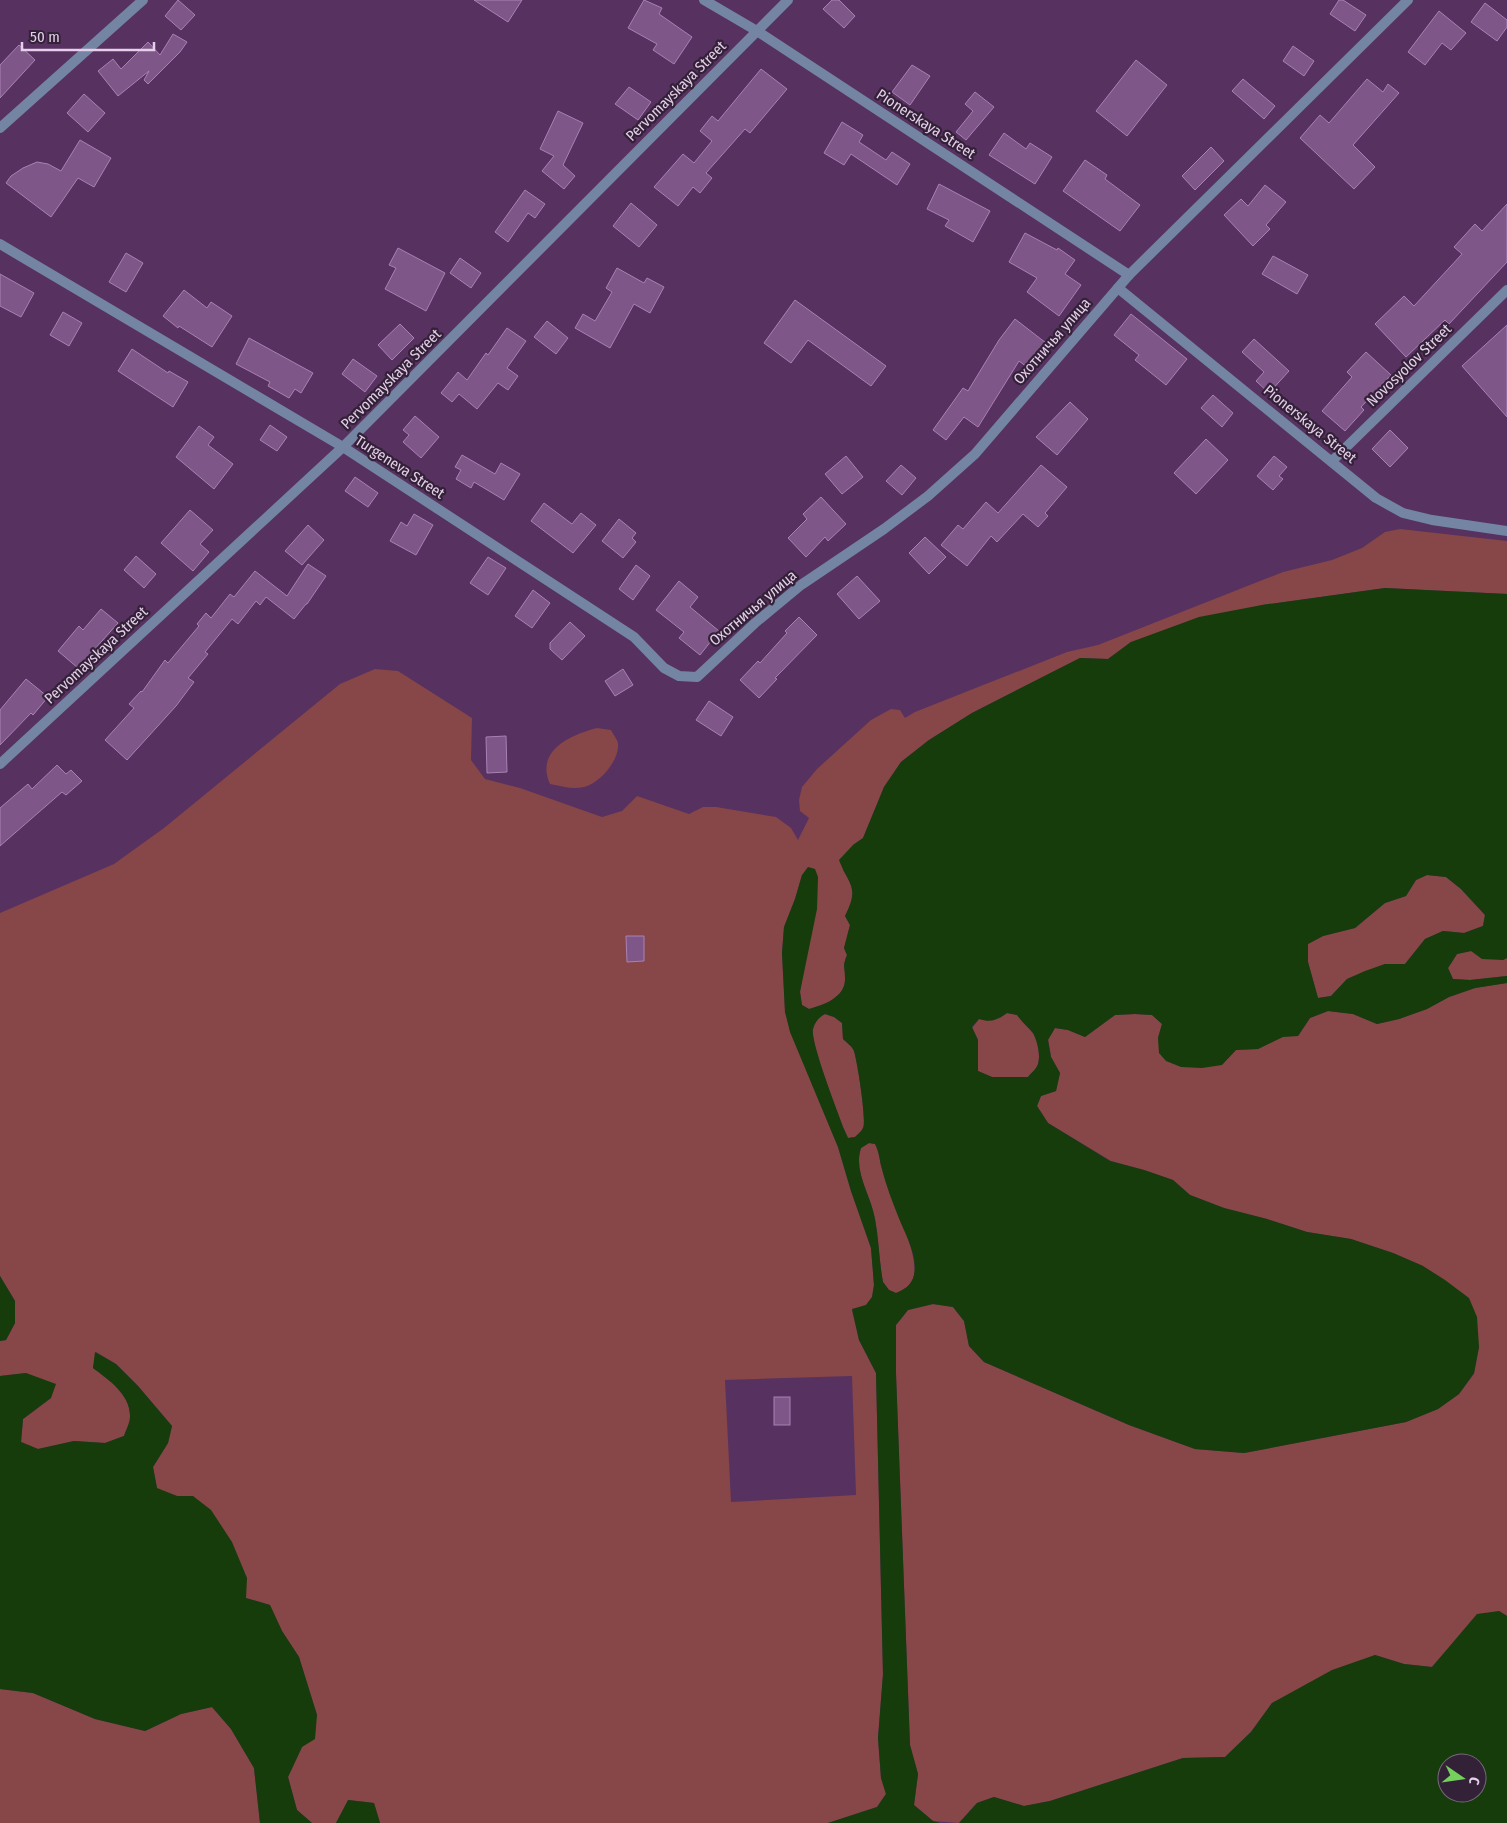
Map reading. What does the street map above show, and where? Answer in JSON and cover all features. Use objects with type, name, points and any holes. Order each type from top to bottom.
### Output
[{"type":"street","points":[[0,128],[143,0]]},
{"type":"street","name":"Pionerskaya Street","points":[[704,0],[757,31],[1129,275]]},
{"type":"street","name":"Pervomayskaya Street","points":[[0,764],[343,447],[788,0]]},
{"type":"street","name":"Охотничья улица","points":[[697,677],[756,622],[801,586],[928,496],[974,454],[1129,275],[1408,0]]},
{"type":"street","name":"Turgeneva Street","points":[[0,244],[343,447],[634,637],[664,668],[679,676],[697,677]]},
{"type":"street","name":"Pionerskaya Street","points":[[1118,288],[1376,498],[1402,513],[1432,520],[1507,531]]},
{"type":"street","name":"Novosyolov Street","points":[[1332,461],[1507,290]]},
{"type":"shaded area","points":[[1400,529],[1507,541],[1507,594],[1385,588],[1262,605],[1131,642],[1108,659],[1080,658],[972,713],[929,740],[901,762],[884,787],[863,838],[853,845],[843,870],[852,887],[851,903],[845,916],[850,925],[844,948],[847,955],[844,965],[844,985],[842,990],[833,999],[809,1009],[802,1005],[800,992],[805,959],[802,875],[784,927],[782,953],[785,1012],[838,1147],[871,1248],[874,1285],[872,1297],[866,1305],[852,1310],[859,1340],[876,1373],[883,1674],[878,1738],[881,1778],[886,1794],[877,1807],[828,1823],[380,1823],[374,1803],[349,1800],[336,1823],[312,1823],[297,1810],[288,1777],[317,1715],[299,1657],[282,1631],[270,1605],[246,1598],[193,1496],[177,1496],[157,1489],[153,1467],[168,1443],[172,1426],[138,1386],[116,1364],[96,1352],[93,1368],[118,1389],[127,1402],[130,1419],[124,1436],[105,1443],[74,1441],[38,1449],[21,1442],[23,1419],[51,1398],[26,1373],[0,1376],[0,1341],[6,1340],[15,1323],[15,1301],[0,1276],[0,913],[114,864],[164,828],[340,684],[375,669],[398,671],[472,718],[471,760],[485,779],[520,788],[602,817],[622,811],[637,796],[689,814],[703,807],[716,807],[776,817],[791,828],[798,840],[809,818],[800,811],[799,800],[802,787],[817,769],[871,720],[891,709],[900,710],[905,718],[915,712],[1067,652],[1098,645],[1283,572],[1332,560],[1362,548],[1385,532]],"holes":[[[852,1376],[856,1495],[731,1502],[725,1380]]]},
{"type":"shaded area","points":[[1385,588],[1507,594],[1507,958],[1503,960],[1482,959],[1471,951],[1457,954],[1448,968],[1453,979],[1470,980],[1507,976],[1507,983],[1475,988],[1449,997],[1427,1009],[1399,1019],[1377,1024],[1353,1014],[1328,1011],[1310,1018],[1298,1036],[1283,1037],[1258,1049],[1236,1050],[1222,1065],[1202,1068],[1181,1067],[1166,1061],[1159,1053],[1158,1038],[1162,1024],[1152,1015],[1115,1015],[1085,1037],[1068,1030],[1055,1028],[1048,1040],[1051,1057],[1060,1073],[1056,1091],[1041,1096],[1037,1106],[1048,1123],[1110,1161],[1173,1180],[1190,1195],[1224,1208],[1307,1232],[1351,1239],[1393,1253],[1423,1266],[1469,1298],[1477,1317],[1479,1347],[1474,1373],[1459,1394],[1438,1409],[1406,1422],[1244,1453],[1195,1449],[1129,1425],[984,1362],[969,1346],[964,1321],[953,1307],[933,1304],[908,1310],[896,1325],[896,1374],[910,1745],[918,1774],[914,1805],[933,1821],[940,1823],[828,1823],[877,1807],[886,1794],[881,1778],[878,1738],[883,1674],[876,1373],[859,1340],[852,1309],[866,1305],[872,1297],[874,1285],[871,1248],[838,1147],[790,1032],[785,1012],[782,953],[784,927],[802,875],[808,867],[815,869],[818,877],[817,909],[800,992],[802,1005],[809,1009],[833,999],[842,990],[844,985],[844,965],[847,955],[844,948],[850,925],[845,916],[852,898],[852,892],[839,860],[853,845],[863,838],[884,787],[901,762],[929,740],[972,713],[1080,658],[1108,659],[1131,642],[1199,617],[1262,605]],"holes":[[[1427,875],[1446,877],[1461,889],[1485,915],[1483,926],[1464,933],[1443,931],[1425,939],[1405,964],[1385,964],[1365,971],[1347,979],[1331,996],[1318,998],[1308,962],[1308,944],[1323,936],[1355,928],[1385,903],[1406,896],[1416,880]],[[1007,1013],[1017,1015],[1033,1033],[1038,1046],[1039,1060],[1038,1065],[1028,1077],[992,1077],[978,1071],[978,1040],[972,1027],[979,1019],[990,1021]],[[823,1015],[834,1017],[842,1023],[843,1039],[854,1051],[864,1114],[862,1129],[855,1137],[848,1138],[843,1127],[813,1036],[815,1024]],[[869,1143],[875,1144],[889,1193],[913,1252],[915,1267],[913,1279],[907,1287],[896,1293],[889,1290],[883,1282],[875,1219],[859,1166],[861,1148]]]},
{"type":"shaded area","points":[[597,728],[611,730],[618,743],[616,756],[608,770],[590,785],[580,788],[550,784],[547,762],[551,754],[566,740]]},
{"type":"shaded area","points":[[1427,875],[1446,877],[1461,889],[1485,915],[1483,926],[1464,933],[1443,931],[1425,939],[1405,964],[1385,964],[1347,979],[1331,996],[1318,998],[1308,962],[1308,944],[1323,936],[1355,928],[1385,903],[1406,896],[1416,880]]},
{"type":"shaded area","points":[[1471,951],[1503,960],[1507,958],[1507,976],[1470,980],[1453,979],[1448,968],[1457,954]]},
{"type":"shaded area","points":[[1507,983],[1507,1616],[1499,1611],[1447,1650],[1432,1667],[1404,1664],[1375,1655],[1272,1703],[1251,1732],[1225,1757],[1183,1758],[1050,1801],[1024,1806],[994,1797],[977,1803],[959,1823],[933,1821],[914,1805],[918,1774],[910,1745],[896,1374],[896,1325],[908,1310],[933,1304],[953,1307],[964,1321],[969,1346],[984,1362],[1129,1425],[1195,1449],[1244,1453],[1406,1422],[1438,1409],[1459,1394],[1474,1374],[1479,1347],[1423,1266],[1393,1253],[1351,1239],[1307,1232],[1224,1208],[1190,1195],[1173,1180],[1111,1161],[1048,1123],[1037,1106],[1041,1096],[1056,1091],[1060,1073],[1051,1057],[1048,1039],[1055,1028],[1068,1030],[1085,1037],[1115,1015],[1152,1015],[1162,1024],[1158,1038],[1221,1065],[1236,1050],[1258,1049],[1283,1036],[1298,1036],[1310,1018],[1328,1011],[1353,1014],[1377,1024],[1399,1019],[1427,1009],[1449,997],[1475,988]]},
{"type":"shaded area","points":[[1007,1013],[1017,1015],[1033,1033],[1036,1041],[1039,1051],[1038,1065],[1028,1077],[992,1077],[978,1071],[978,1040],[972,1028],[979,1019],[1000,1018]]},
{"type":"shaded area","points":[[825,1014],[834,1017],[842,1023],[843,1039],[854,1051],[864,1114],[862,1129],[855,1137],[848,1138],[843,1127],[813,1036],[813,1029],[817,1020]]},
{"type":"shaded area","points":[[869,1143],[875,1144],[878,1150],[885,1180],[912,1252],[914,1275],[910,1284],[905,1289],[896,1293],[889,1290],[883,1282],[875,1219],[859,1166],[861,1148]]},
{"type":"shaded area","points":[[0,1276],[15,1301],[15,1323],[6,1340],[0,1341]]},
{"type":"shaded area","points":[[95,1352],[116,1364],[138,1386],[172,1426],[168,1443],[153,1467],[157,1488],[177,1496],[193,1496],[211,1510],[232,1542],[247,1578],[246,1598],[270,1605],[282,1631],[299,1657],[317,1715],[315,1739],[302,1747],[288,1777],[297,1810],[312,1823],[260,1823],[254,1768],[231,1729],[212,1707],[181,1714],[145,1731],[95,1719],[33,1693],[0,1689],[0,1376],[26,1373],[56,1384],[51,1398],[23,1419],[21,1442],[38,1449],[74,1441],[105,1443],[124,1436],[130,1419],[129,1409],[127,1402],[118,1389],[93,1368]]},
{"type":"shaded area","points":[[1499,1611],[1507,1616],[1507,1823],[959,1823],[977,1803],[994,1797],[1024,1806],[1050,1801],[1183,1758],[1225,1757],[1251,1732],[1272,1703],[1332,1670],[1375,1655],[1404,1664],[1432,1667],[1477,1614]]},
{"type":"shaded area","points":[[0,1689],[33,1693],[95,1719],[145,1731],[181,1714],[212,1707],[231,1729],[254,1768],[260,1823],[0,1823]]},
{"type":"shaded area","points":[[348,1800],[374,1803],[380,1823],[336,1823]]},
{"type":"building","points":[[178,0],[195,15],[181,30],[165,16]]},
{"type":"building","points":[[474,0],[522,0],[508,22]]},
{"type":"building","points":[[644,0],[662,8],[659,14],[692,37],[674,64],[653,50],[657,44],[628,28]]},
{"type":"building","points":[[832,0],[839,0],[855,16],[844,28],[823,9]]},
{"type":"building","points":[[1339,0],[1343,0],[1366,15],[1355,31],[1330,14]]},
{"type":"building","points":[[1485,3],[1507,20],[1507,27],[1497,41],[1471,22]]},
{"type":"building","points":[[1439,11],[1466,33],[1451,50],[1442,43],[1425,65],[1408,52]]},
{"type":"building","points":[[173,34],[187,42],[180,52],[148,84],[144,80],[149,71],[118,96],[98,71],[113,59],[121,69],[148,42],[160,55]]},
{"type":"building","points":[[19,45],[35,60],[0,98],[0,65]]},
{"type":"building","points":[[1293,46],[1314,61],[1304,76],[1283,61]]},
{"type":"building","points":[[1136,60],[1167,85],[1127,136],[1096,111]]},
{"type":"building","points":[[912,65],[930,76],[910,105],[892,92]]},
{"type":"building","points":[[761,69],[787,89],[750,133],[745,129],[706,173],[712,178],[700,193],[693,187],[678,206],[654,187],[683,154],[694,163],[712,141],[700,131],[712,116],[718,121]]},
{"type":"building","points":[[1243,79],[1275,106],[1264,119],[1232,91]]},
{"type":"building","points":[[1367,79],[1383,92],[1388,84],[1399,93],[1353,145],[1375,167],[1354,189],[1300,138],[1320,115],[1329,123]]},
{"type":"building","points":[[629,87],[651,102],[638,120],[615,104]]},
{"type":"building","points":[[975,92],[994,107],[966,140],[956,132],[973,111],[965,104]]},
{"type":"building","points":[[84,94],[105,113],[88,132],[67,113]]},
{"type":"building","points":[[558,111],[583,123],[563,165],[575,176],[564,189],[542,171],[554,156],[540,149]]},
{"type":"building","points":[[842,122],[863,135],[859,142],[886,160],[892,152],[910,164],[897,185],[851,154],[844,165],[824,153]]},
{"type":"building","points":[[1004,133],[1026,149],[1030,143],[1052,157],[1035,184],[989,155]]},
{"type":"building","points":[[80,140],[111,158],[94,187],[78,178],[51,217],[6,183],[11,176],[37,162],[48,164],[61,171]]},
{"type":"building","points":[[1211,147],[1224,161],[1195,190],[1182,176]]},
{"type":"building","points":[[1085,160],[1107,175],[1105,179],[1140,205],[1120,231],[1063,191]]},
{"type":"building","points":[[939,184],[990,211],[973,242],[945,226],[949,220],[927,209]]},
{"type":"building","points":[[1265,185],[1286,202],[1266,225],[1270,229],[1253,246],[1224,215],[1241,199],[1248,206]]},
{"type":"building","points":[[525,190],[545,204],[535,218],[528,213],[508,242],[495,232]]},
{"type":"building","points":[[631,203],[657,225],[639,247],[613,226]]},
{"type":"building","points":[[1507,204],[1507,262],[1449,324],[1445,320],[1406,357],[1375,324],[1404,296],[1414,306],[1462,254],[1454,247],[1475,224],[1482,231]]},
{"type":"building","points":[[1025,233],[1057,250],[1058,248],[1075,260],[1065,274],[1081,285],[1059,316],[1027,292],[1037,278],[1009,262]]},
{"type":"building","points":[[398,248],[445,273],[426,311],[385,289],[396,268],[389,265]]},
{"type":"building","points":[[126,253],[143,263],[126,292],[109,282]]},
{"type":"building","points":[[1273,256],[1308,275],[1297,294],[1262,274]]},
{"type":"building","points":[[460,258],[481,273],[471,288],[450,273]]},
{"type":"building","points":[[617,268],[644,283],[647,278],[664,287],[650,313],[634,304],[610,348],[575,328],[583,314],[595,321],[612,292],[606,288]]},
{"type":"building","points":[[0,274],[34,293],[21,317],[0,306]]},
{"type":"building","points":[[184,290],[207,308],[211,302],[232,316],[212,347],[179,326],[178,328],[163,316]]},
{"type":"building","points":[[795,300],[886,366],[871,386],[808,340],[791,363],[764,343]]},
{"type":"building","points":[[63,312],[82,323],[69,346],[50,335]]},
{"type":"building","points":[[1131,314],[1187,359],[1166,385],[1135,360],[1139,355],[1114,335]]},
{"type":"building","points":[[1015,319],[1046,343],[1027,367],[1019,361],[978,427],[964,417],[946,440],[933,430],[963,388],[968,391],[999,340]]},
{"type":"building","points":[[547,321],[568,338],[556,354],[534,337]]},
{"type":"building","points":[[400,324],[414,338],[392,360],[378,345]]},
{"type":"building","points":[[1507,325],[1507,417],[1462,366]]},
{"type":"building","points":[[507,328],[526,341],[507,368],[518,376],[508,390],[498,383],[477,409],[459,394],[452,402],[441,393],[458,372],[467,380]]},
{"type":"building","points":[[249,338],[313,373],[301,393],[295,389],[289,398],[268,386],[270,382],[236,364]]},
{"type":"building","points":[[1254,339],[1289,371],[1269,393],[1256,381],[1264,372],[1242,352]]},
{"type":"building","points":[[132,349],[168,373],[169,371],[188,382],[173,407],[118,371]]},
{"type":"building","points":[[1366,352],[1391,375],[1361,407],[1364,410],[1345,431],[1322,411],[1352,377],[1347,372]]},
{"type":"building","points":[[353,359],[377,376],[365,392],[342,374]]},
{"type":"building","points":[[1213,395],[1233,413],[1222,427],[1201,408]]},
{"type":"building","points":[[1070,402],[1088,419],[1057,455],[1036,437]]},
{"type":"building","points":[[415,416],[439,437],[421,458],[403,442],[409,435],[403,430]]},
{"type":"building","points":[[270,425],[287,437],[277,451],[260,440]]},
{"type":"building","points":[[199,426],[214,437],[208,445],[233,464],[214,489],[176,457]]},
{"type":"building","points":[[1390,430],[1408,448],[1390,467],[1372,449]]},
{"type":"building","points":[[1206,439],[1228,460],[1196,494],[1174,473]]},
{"type":"building","points":[[462,455],[495,474],[501,463],[520,474],[504,500],[474,482],[471,488],[456,479],[461,470],[455,467]]},
{"type":"building","points":[[846,456],[863,477],[842,494],[825,474]]},
{"type":"building","points":[[1274,456],[1287,467],[1279,476],[1283,479],[1273,490],[1257,476]]},
{"type":"building","points":[[901,465],[916,478],[902,495],[886,481]]},
{"type":"building","points":[[1041,465],[1067,487],[1045,513],[1048,516],[1038,527],[1023,514],[997,542],[991,536],[967,566],[941,545],[958,525],[963,529],[986,502],[998,513]]},
{"type":"building","points":[[355,477],[378,493],[368,507],[345,491]]},
{"type":"building","points":[[821,497],[846,524],[828,541],[825,537],[806,557],[788,538],[807,519],[803,514]]},
{"type":"building","points":[[544,503],[572,524],[581,513],[596,525],[573,553],[531,521]]},
{"type":"building","points":[[190,510],[213,530],[200,544],[209,552],[193,571],[161,543]]},
{"type":"building","points":[[414,514],[433,525],[416,555],[390,541],[401,522],[407,526]]},
{"type":"building","points":[[619,519],[636,533],[632,538],[636,542],[623,558],[602,541]]},
{"type":"building","points":[[308,525],[324,540],[302,565],[285,551]]},
{"type":"building","points":[[925,537],[946,557],[929,574],[909,553]]},
{"type":"building","points":[[136,556],[156,574],[144,588],[124,570]]},
{"type":"building","points":[[488,557],[506,568],[488,595],[470,583]]},
{"type":"building","points":[[308,564],[326,576],[294,619],[266,597],[260,605],[256,601],[238,624],[232,619],[205,652],[208,654],[188,678],[194,682],[176,706],[127,760],[105,740],[134,708],[129,704],[142,692],[165,660],[168,663],[199,626],[197,624],[206,613],[211,618],[230,594],[234,597],[255,571],[287,596]]},
{"type":"building","points":[[636,565],[650,576],[633,600],[619,589]]},
{"type":"building","points":[[857,576],[880,601],[859,619],[837,594]]},
{"type":"building","points":[[679,581],[698,597],[690,607],[719,631],[700,655],[679,638],[684,632],[656,610]]},
{"type":"building","points":[[533,590],[550,603],[532,628],[515,616]]},
{"type":"building","points":[[101,609],[118,623],[78,668],[58,651],[79,626],[83,630]]},
{"type":"building","points":[[799,617],[817,635],[775,678],[777,679],[759,698],[740,680],[758,661],[760,663],[787,633],[785,631]]},
{"type":"building","points":[[570,622],[585,636],[562,660],[550,649],[550,643]]},
{"type":"building","points":[[623,669],[633,685],[615,696],[605,681]]},
{"type":"building","points":[[26,679],[48,697],[33,715],[31,713],[0,745],[0,710]]},
{"type":"building","points":[[709,701],[733,717],[721,736],[696,720]]},
{"type":"building","points":[[506,736],[507,772],[487,773],[486,737]]},
{"type":"building","points":[[57,765],[66,774],[71,770],[82,781],[66,795],[62,792],[0,846],[0,808],[28,784],[32,789]]},
{"type":"building","points":[[626,936],[644,936],[644,961],[627,962]]},
{"type":"building","points":[[774,1397],[790,1397],[790,1425],[774,1425]]}]
